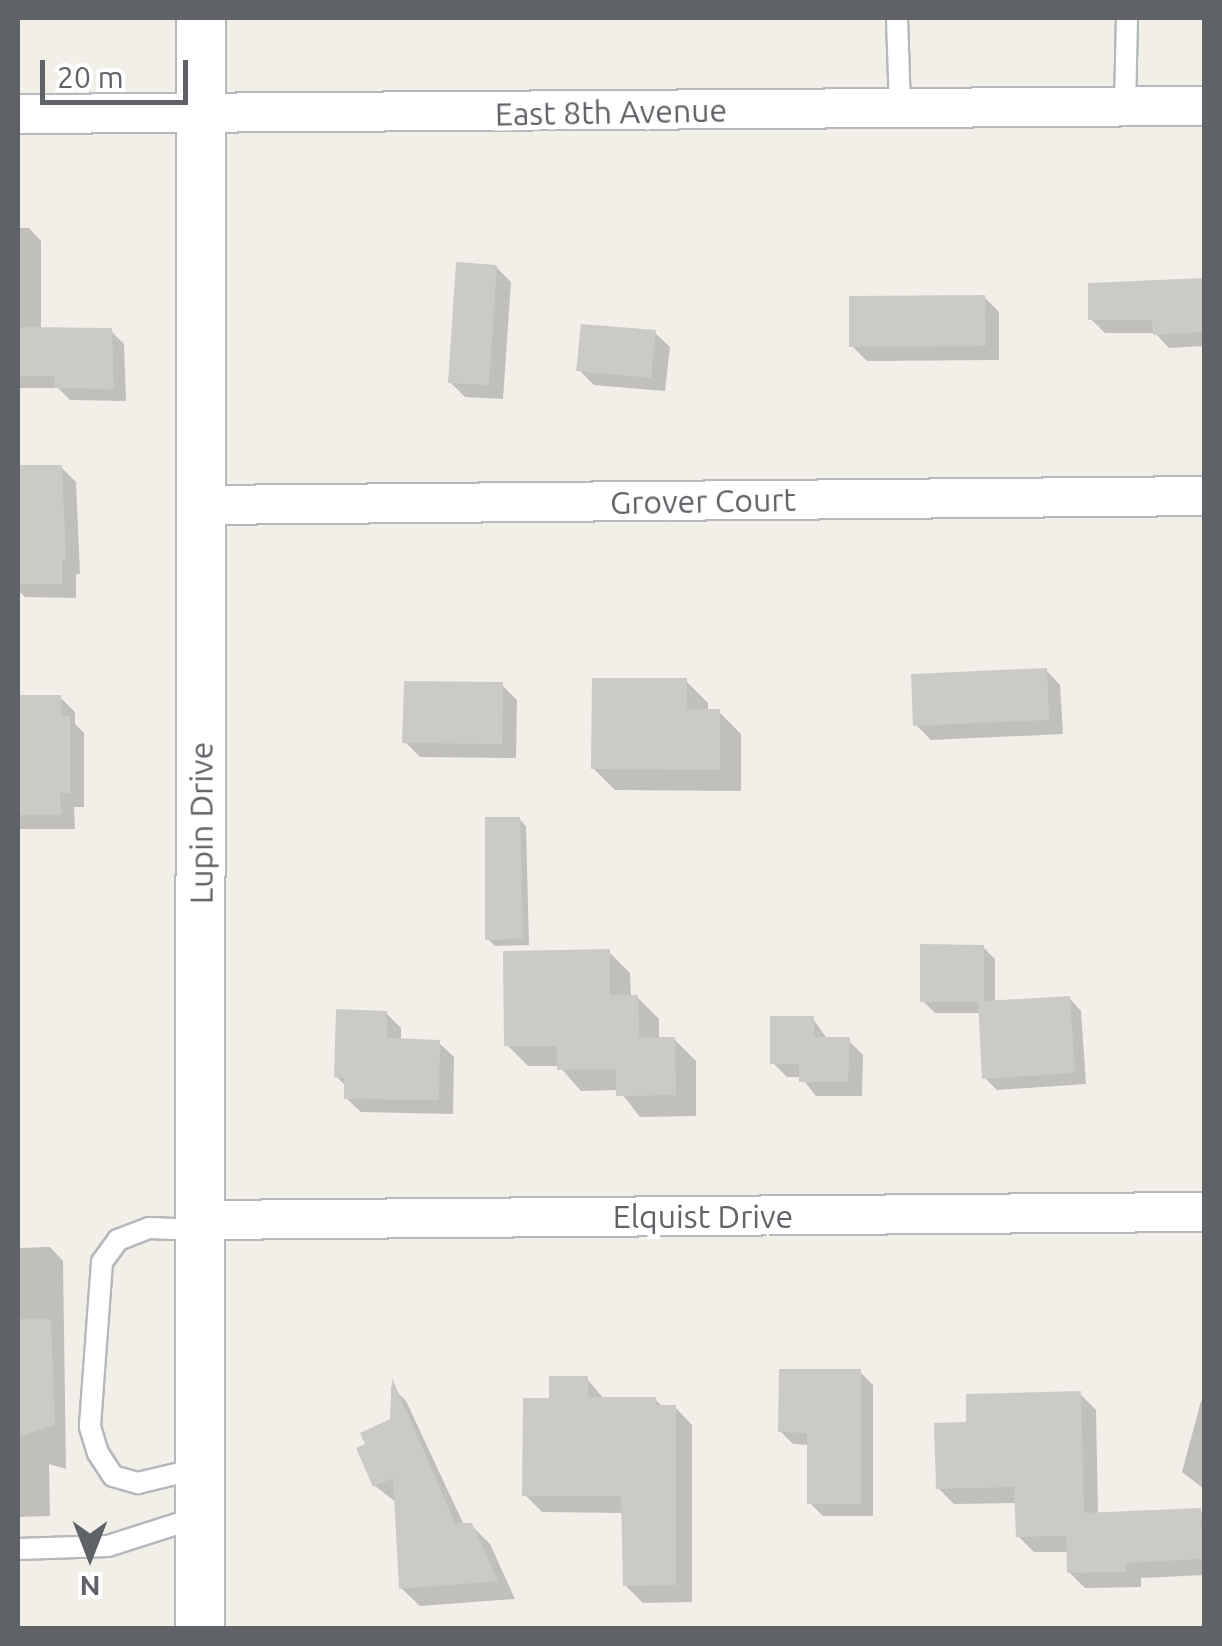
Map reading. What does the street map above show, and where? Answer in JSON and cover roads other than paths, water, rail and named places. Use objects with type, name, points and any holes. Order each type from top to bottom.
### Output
[{"type":"street","name":"Lupin Drive","points":[[200,1628],[201,18]]},
{"type":"street","name":"East 8th Avenue","points":[[18,114],[1204,106]]},
{"type":"street","name":"Grover Court","points":[[200,506],[1204,496]]},
{"type":"street","name":"Elquist Drive","points":[[200,1225],[1204,1212]]},
{"type":"lane","points":[[897,18],[900,109]]},
{"type":"lane","points":[[1124,106],[1126,18]]},
{"type":"lane","points":[[200,1225],[149,1228],[118,1240],[102,1262],[90,1427],[98,1453],[112,1476],[138,1483],[200,1468]]},
{"type":"lane","points":[[18,1549],[108,1546],[200,1516]]}]
